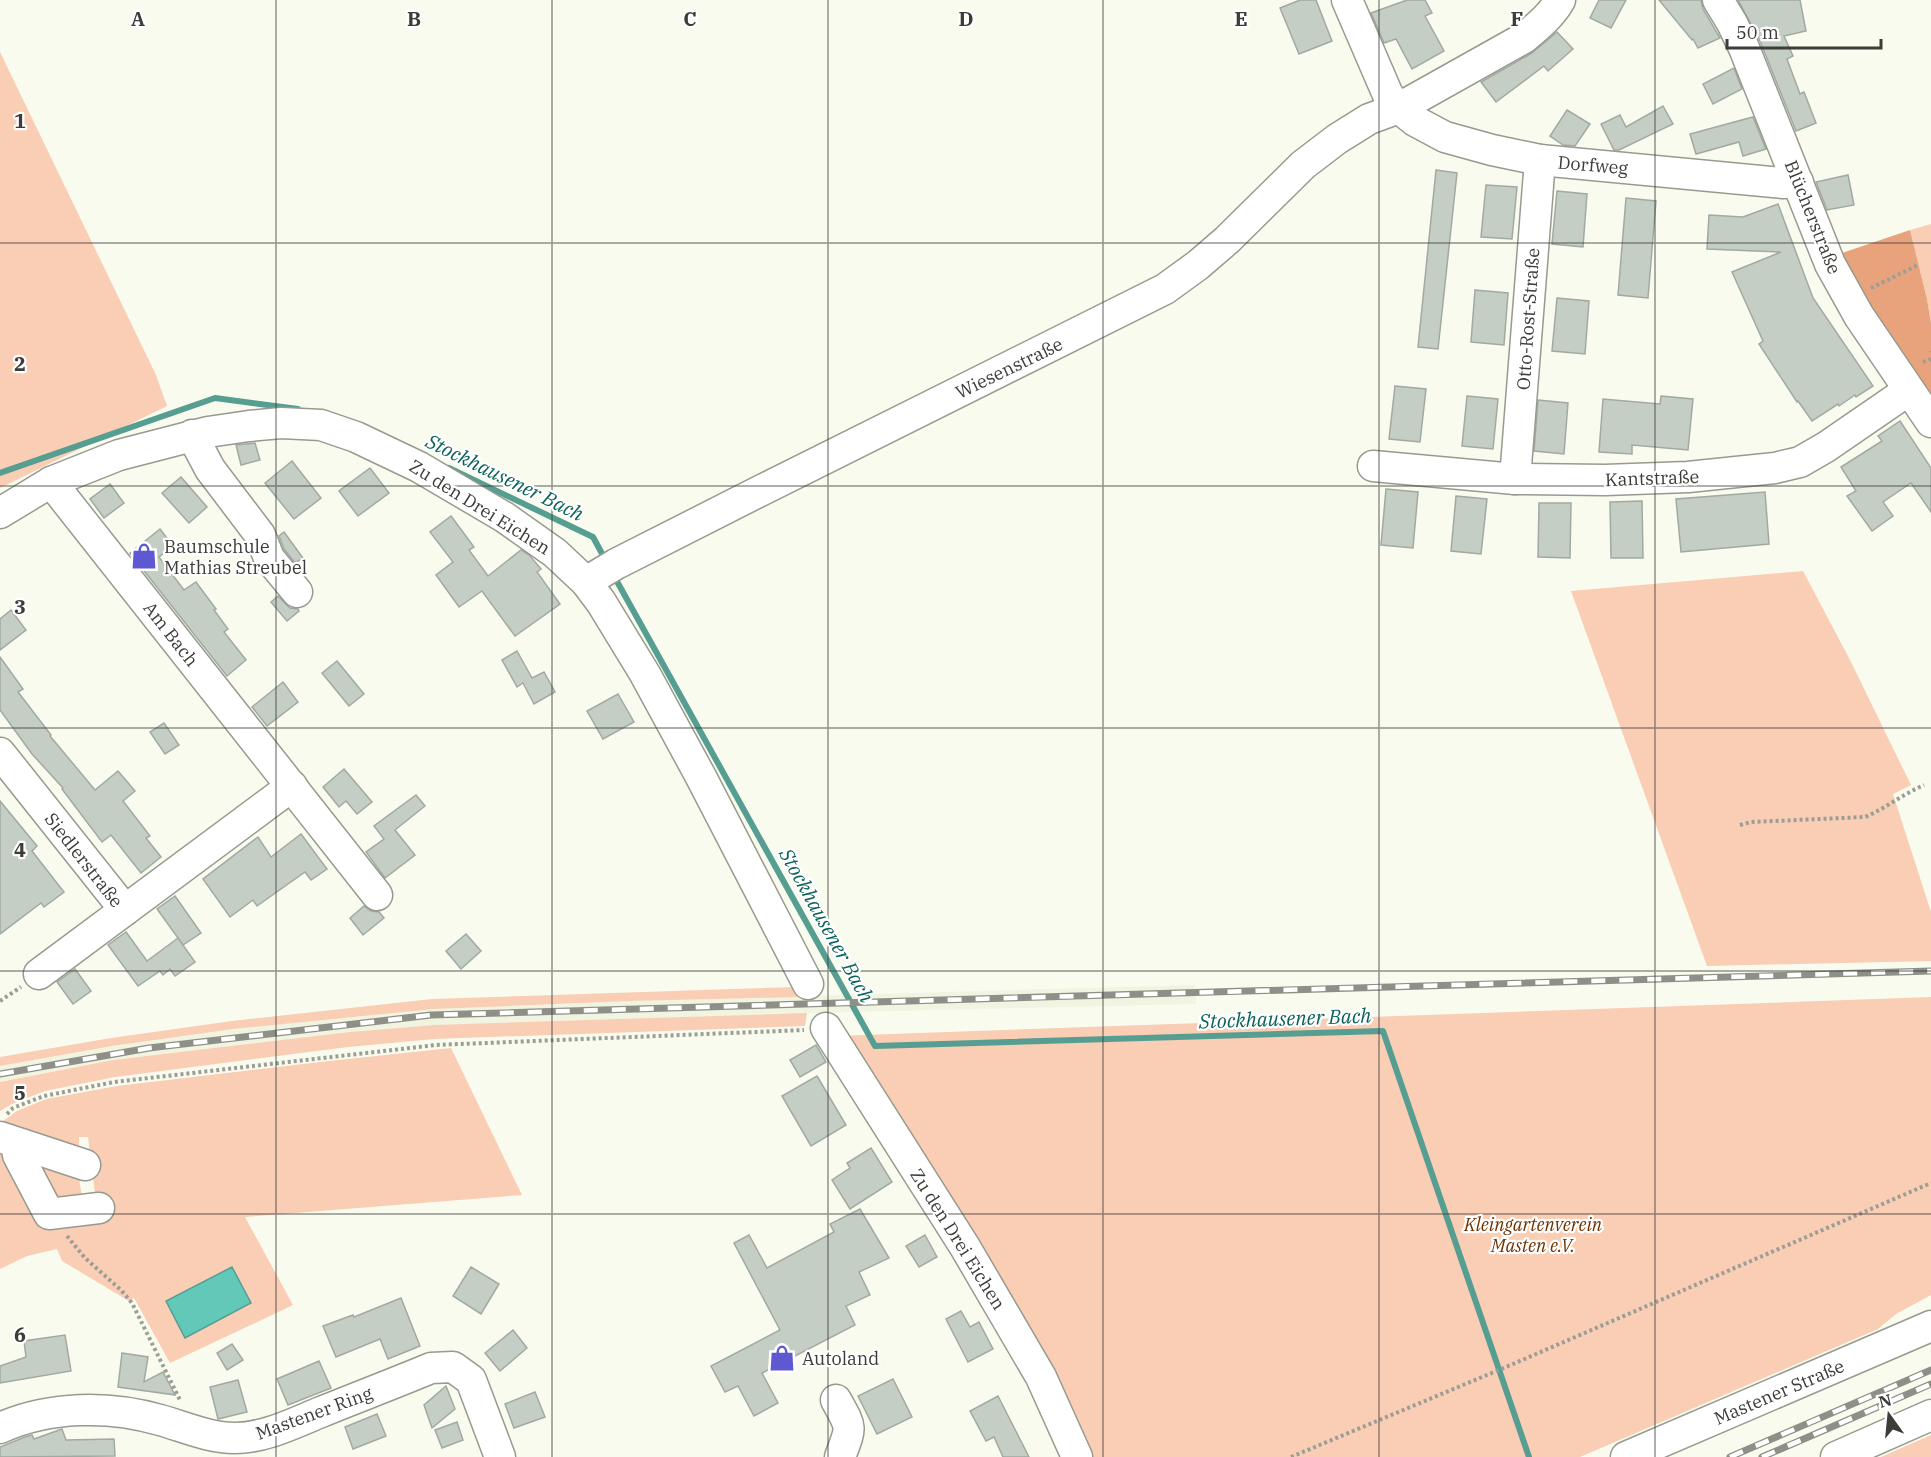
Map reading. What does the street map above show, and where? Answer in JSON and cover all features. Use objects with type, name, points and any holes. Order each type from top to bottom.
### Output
[{"type":"street","points":[[1347,0],[1388,95],[1399,108]]},
{"type":"street","name":"Wiesenstraße","points":[[601,573],[1165,289],[1198,266],[1303,165],[1336,139],[1370,119],[1399,108],[1524,38],[1557,7],[1560,0]]},
{"type":"street","name":"Blücherstraße","points":[[1719,0],[1744,48],[1826,254],[1843,289],[1931,422]]},
{"type":"street","name":"Dorfweg","points":[[1399,108],[1415,121],[1445,137],[1540,160],[1783,183],[1798,182]]},
{"type":"street","name":"Otto-Rost-Straße","points":[[1515,479],[1540,160]]},
{"type":"street","name":"Kantstraße","points":[[1372,466],[1515,479],[1605,480],[1688,477],[1775,468],[1800,462],[1826,447],[1909,390]]},
{"type":"street","name":"Zu den Drei Eichen","points":[[0,513],[51,482],[119,455],[192,435],[249,426],[281,423],[321,425],[356,437],[419,467],[504,518],[555,553],[601,573],[601,602],[645,674],[701,777],[808,984]]},
{"type":"street","points":[[192,435],[210,469],[260,535],[269,558],[297,592]]},
{"type":"street","name":"Am Bach","points":[[51,482],[377,895]]},
{"type":"street","name":"Siedlerstraße","points":[[0,753],[125,910],[39,974]]},
{"type":"street","points":[[125,910],[292,786]]},
{"type":"street","name":"Zu den Drei Eichen","points":[[826,1028],[976,1266],[1041,1377],[1077,1457]]},
{"type":"street","points":[[5,1133],[84,1153],[94,1209],[49,1214],[5,1133]]},
{"type":"street","name":"Mastener Straße","points":[[1626,1457],[1931,1326]]},
{"type":"street","name":"Mastener Ring","points":[[0,1428],[18,1420],[57,1412],[89,1410],[128,1413],[159,1419],[206,1435],[236,1438],[266,1434],[431,1368],[453,1367],[471,1380],[500,1457]]},
{"type":"street","points":[[836,1400],[850,1431],[840,1457]]},
{"type":"street","points":[[1836,1457],[1931,1415]]},
{"type":"path","points":[[1886,280],[1918,264]]},
{"type":"path","points":[[1923,362],[1931,358]]},
{"type":"path","points":[[1740,825],[1751,822],[1865,817],[1898,797],[1924,785]]},
{"type":"path","points":[[5,1133],[13,1108],[44,1096],[114,1082],[436,1045],[726,1035],[826,1028]]},
{"type":"path","points":[[1291,1457],[1492,1373],[1931,1183]]},
{"type":"path","points":[[49,1214],[85,1258],[132,1303],[183,1405],[186,1420],[184,1428]]},
{"type":"shaded area","points":[[1910,230],[1931,323],[1931,398],[1873,315],[1842,253]]},
{"type":"shaded area","points":[[1195,985],[1196,1004],[434,1025],[350,1032],[113,1060],[0,1082],[0,1066],[112,1046],[233,1029],[434,1009],[630,1001]]},
{"type":"green space","points":[[0,52],[156,375],[167,406],[0,488]]},
{"type":"green space","points":[[1931,224],[1931,323],[1910,230]]},
{"type":"green space","points":[[1803,571],[1850,660],[1911,785],[1893,794],[1931,912],[1931,961],[1707,966],[1571,591]]},
{"type":"green space","points":[[796,987],[800,997],[434,1009],[233,1029],[112,1046],[0,1066],[0,1057],[111,1038],[232,1021],[432,999]]},
{"type":"green space","name":"Kleingartenverein Masten e.V.","points":[[1931,997],[1931,1295],[1896,1314],[1878,1329],[1580,1457],[1087,1457],[836,1036]]},
{"type":"green space","points":[[807,1013],[805,1026],[434,1039],[348,1047],[115,1077],[45,1091],[0,1111],[0,1082],[113,1060],[350,1032],[434,1025]]},
{"type":"green space","points":[[451,1048],[522,1195],[245,1217],[293,1305],[170,1363],[134,1298],[129,1301],[62,1261],[57,1249],[27,1256],[0,1269],[0,1145],[44,1222],[96,1202],[88,1137],[79,1137],[79,1151],[4,1129],[3,1121],[17,1111],[46,1099],[117,1086]]},
{"type":"green space","points":[[30,1163],[78,1172],[82,1197],[50,1205]]},
{"type":"green space","points":[[1931,1435],[1931,1457],[1881,1457]]},
{"type":"water","points":[[232,1267],[251,1303],[185,1338],[166,1301]]},
{"type":"building","points":[[1300,0],[1316,0],[1332,41],[1299,54],[1280,8]]},
{"type":"building","points":[[1407,0],[1425,0],[1432,13],[1425,16],[1444,51],[1412,69],[1396,39],[1384,43],[1371,13]]},
{"type":"building","points":[[1599,0],[1626,0],[1611,28],[1590,18]]},
{"type":"building","points":[[1659,0],[1701,0],[1703,9],[1720,38],[1698,48]]},
{"type":"building","points":[[1738,0],[1800,0],[1806,31],[1784,36],[1793,56],[1787,59],[1800,94],[1804,92],[1816,123],[1796,131],[1760,41]]},
{"type":"building","points":[[1557,32],[1573,49],[1548,71],[1544,66],[1496,102],[1481,82],[1532,53]]},
{"type":"building","points":[[1734,68],[1742,89],[1713,104],[1703,84]]},
{"type":"building","points":[[1663,106],[1673,124],[1619,150],[1614,150],[1601,124],[1620,115],[1626,127]]},
{"type":"building","points":[[1567,110],[1590,124],[1575,146],[1563,145],[1550,136]]},
{"type":"building","points":[[1753,117],[1766,149],[1743,156],[1739,142],[1696,154],[1690,134]]},
{"type":"building","points":[[1436,170],[1457,173],[1438,349],[1418,347]]},
{"type":"building","points":[[1848,175],[1854,205],[1827,210],[1816,182]]},
{"type":"building","points":[[1486,185],[1517,187],[1512,239],[1481,237]]},
{"type":"building","points":[[1557,191],[1587,194],[1583,247],[1552,244]]},
{"type":"building","points":[[1626,198],[1656,201],[1648,298],[1618,295]]},
{"type":"building","points":[[1778,204],[1813,298],[1873,386],[1839,406],[1838,404],[1812,421],[1759,344],[1763,341],[1732,272],[1781,252],[1707,249],[1709,215],[1743,217]]},
{"type":"building","points":[[1475,290],[1508,293],[1504,345],[1471,342]]},
{"type":"building","points":[[1557,298],[1589,301],[1585,354],[1552,351]]},
{"type":"building","points":[[1395,386],[1426,389],[1420,442],[1389,439]]},
{"type":"building","points":[[1467,396],[1498,399],[1493,449],[1462,446]]},
{"type":"building","points":[[1661,396],[1693,399],[1688,450],[1632,445],[1632,454],[1599,452],[1603,399],[1660,404]]},
{"type":"building","points":[[1538,400],[1568,403],[1564,454],[1534,451]]},
{"type":"building","points":[[1900,421],[1931,468],[1931,512],[1911,483],[1883,502],[1893,516],[1872,531],[1847,496],[1856,491],[1841,467],[1882,441],[1878,436]]},
{"type":"building","points":[[255,443],[260,460],[241,465],[236,445]]},
{"type":"building","points":[[292,461],[321,498],[294,519],[265,483]]},
{"type":"building","points":[[370,468],[389,493],[358,516],[339,491]]},
{"type":"building","points":[[181,477],[207,507],[189,523],[162,493]]},
{"type":"building","points":[[110,484],[124,503],[104,518],[90,499]]},
{"type":"building","points":[[1386,489],[1418,492],[1413,548],[1381,545]]},
{"type":"building","points":[[1765,492],[1769,544],[1681,552],[1676,499]]},
{"type":"building","points":[[1456,496],[1487,499],[1481,554],[1451,551]]},
{"type":"building","points":[[1642,501],[1643,558],[1611,558],[1610,502]]},
{"type":"building","points":[[1539,503],[1571,503],[1570,558],[1538,557]]},
{"type":"building","points":[[451,516],[474,547],[469,550],[488,576],[521,550],[530,556],[541,569],[537,572],[560,604],[515,636],[482,591],[459,607],[436,575],[453,562],[430,532]]},
{"type":"building","points":[[160,529],[173,546],[159,557],[184,590],[196,582],[228,629],[224,632],[246,660],[227,676],[130,553]]},
{"type":"building","points":[[284,532],[303,558],[295,563],[284,549],[279,536]]},
{"type":"building","points":[[278,596],[290,608],[299,611],[287,621],[271,602]]},
{"type":"building","points":[[11,610],[26,630],[0,650],[0,619]]},
{"type":"building","points":[[517,651],[532,678],[544,672],[555,692],[534,704],[523,683],[517,687],[502,660]]},
{"type":"building","points":[[0,657],[23,689],[18,692],[50,736],[95,790],[118,771],[135,791],[123,801],[150,836],[146,838],[161,857],[141,873],[111,835],[102,842],[63,788],[32,754],[0,710]]},
{"type":"building","points":[[337,661],[364,694],[349,706],[322,673]]},
{"type":"building","points":[[283,682],[298,702],[267,726],[252,707]]},
{"type":"building","points":[[618,694],[634,722],[603,739],[587,711]]},
{"type":"building","points":[[164,723],[179,745],[165,754],[150,732]]},
{"type":"building","points":[[344,769],[372,802],[357,814],[346,801],[339,807],[323,787]]},
{"type":"building","points":[[416,795],[425,806],[395,830],[415,855],[385,878],[366,852],[384,839],[374,826]]},
{"type":"building","points":[[0,801],[37,846],[32,851],[64,892],[44,907],[41,903],[0,934]]},
{"type":"building","points":[[301,834],[327,869],[311,880],[305,872],[257,906],[253,900],[230,917],[203,879],[258,837],[271,857]]},
{"type":"building","points":[[175,896],[201,933],[183,945],[157,909]]},
{"type":"building","points":[[364,906],[371,911],[379,912],[384,918],[363,935],[350,918]]},
{"type":"building","points":[[126,932],[147,961],[178,938],[195,962],[175,976],[170,969],[163,975],[160,971],[138,986],[108,945]]},
{"type":"building","points":[[466,934],[481,951],[461,969],[446,951]]},
{"type":"building","points":[[75,969],[91,991],[73,1004],[57,982]]},
{"type":"building","points":[[816,1045],[826,1062],[800,1077],[790,1060]]},
{"type":"building","points":[[817,1076],[846,1125],[811,1146],[782,1096]]},
{"type":"building","points":[[871,1148],[892,1182],[850,1209],[832,1180],[850,1168],[847,1163]]},
{"type":"building","points":[[860,1209],[889,1258],[859,1272],[870,1295],[846,1306],[855,1325],[762,1373],[778,1403],[754,1416],[738,1386],[725,1392],[711,1366],[780,1330],[734,1243],[749,1235],[767,1268],[834,1232],[830,1224]]},
{"type":"building","points":[[925,1235],[937,1257],[919,1267],[906,1246]]},
{"type":"building","points":[[471,1267],[499,1284],[481,1314],[453,1296]]},
{"type":"building","points":[[401,1298],[420,1346],[388,1359],[380,1339],[336,1357],[323,1326],[353,1315],[354,1317]]},
{"type":"building","points":[[961,1311],[970,1327],[979,1322],[993,1349],[968,1362],[946,1319]]},
{"type":"building","points":[[513,1330],[527,1348],[500,1371],[485,1353]]},
{"type":"building","points":[[65,1335],[71,1371],[0,1383],[0,1366],[26,1357],[24,1341]]},
{"type":"building","points":[[232,1344],[243,1360],[227,1370],[217,1353]]},
{"type":"building","points":[[122,1353],[148,1357],[144,1382],[163,1372],[175,1395],[118,1387]]},
{"type":"building","points":[[319,1361],[331,1388],[288,1405],[277,1379]]},
{"type":"building","points":[[893,1379],[912,1417],[877,1434],[858,1396]]},
{"type":"building","points":[[238,1380],[247,1412],[218,1419],[210,1387]]},
{"type":"building","points":[[446,1386],[455,1409],[432,1428],[424,1405]]},
{"type":"building","points":[[535,1392],[545,1417],[514,1428],[505,1404]]},
{"type":"building","points":[[998,1396],[1029,1457],[1003,1457],[994,1437],[986,1441],[970,1411]]},
{"type":"building","points":[[377,1414],[386,1436],[353,1449],[345,1427]]},
{"type":"building","points":[[457,1422],[463,1440],[442,1448],[435,1430]]},
{"type":"building","points":[[62,1429],[66,1440],[114,1439],[115,1456],[0,1457],[0,1447],[25,1437],[32,1435],[34,1439]]},
{"type":"waterway","name":"Stockhausener Bach","points":[[0,473],[215,398],[298,409]]},
{"type":"waterway","name":"Stockhausener Bach","points":[[449,468],[593,537],[606,561]]},
{"type":"waterway","name":"Stockhausener Bach","points":[[614,576],[875,1046],[1383,1031],[1529,1457]]},
{"type":"railway","points":[[0,1074],[149,1048],[431,1015],[1931,971]]},
{"type":"railway","points":[[1730,1457],[1931,1370]]},
{"type":"railway","points":[[1762,1457],[1931,1384]]},
{"type":"place","name":"Baumschule Mathias Streubel","points":[[144,556]]},
{"type":"place","name":"Autoland","points":[[782,1358]]}]
